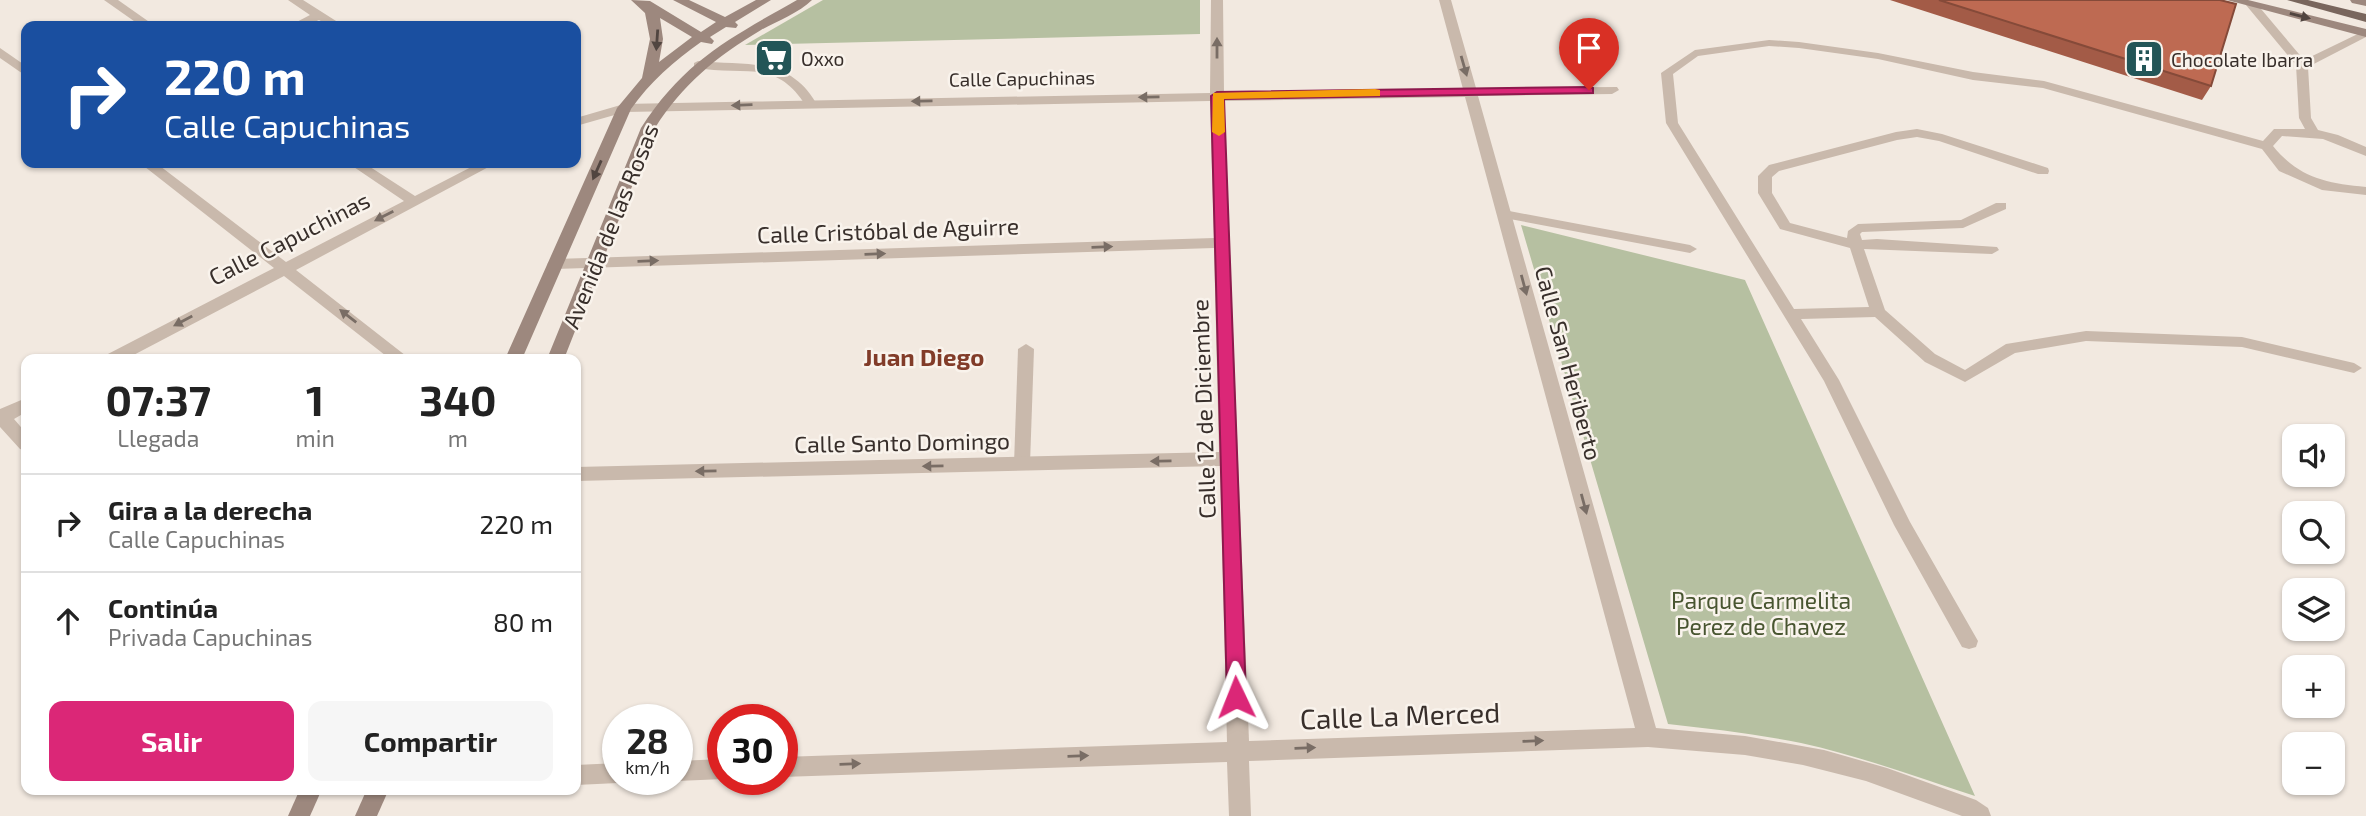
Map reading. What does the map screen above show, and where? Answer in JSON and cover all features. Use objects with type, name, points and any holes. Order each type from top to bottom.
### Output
[{"type":"main road","points":[[2293,0],[2366,18]]},
{"type":"street","points":[[110,0],[142,21]]},
{"type":"street","points":[[294,0],[330,21]]},
{"type":"street","points":[[679,0],[748,33]]},
{"type":"street","name":"Avenida de las Rosas","points":[[515,354],[624,108],[648,77],[701,37],[765,0]]},
{"type":"street","name":"Avenida de las Rosas","points":[[557,354],[648,128],[660,107],[698,65],[719,49],[806,0]]},
{"type":"street","name":"Calle 12 de Diciembre","points":[[1217,0],[1217,96],[1240,816]]},
{"type":"street","name":"Calle San Heriberto","points":[[1445,0],[1648,737]]},
{"type":"street","points":[[2233,0],[2366,33]]},
{"type":"street","points":[[2357,0],[2366,2]]},
{"type":"street","points":[[641,2],[719,49]]},
{"type":"street","points":[[641,2],[654,15],[658,34],[648,77]]},
{"type":"street","points":[[306,21],[320,15]]},
{"type":"street","points":[[0,52],[21,68]]},
{"type":"street","name":"Calle Capuchinas","points":[[581,121],[624,108],[1612,90]]},
{"type":"street","points":[[154,168],[286,267],[396,354]]},
{"type":"street","points":[[363,168],[413,201]]},
{"type":"street","name":"Calle Capuchinas","points":[[121,354],[479,168]]},
{"type":"street","name":"Calle Cristóbal de Aguirre","points":[[555,264],[1222,243]]},
{"type":"street","points":[[21,407],[1,417],[21,439]]},
{"type":"street","name":"Calle Santo Domingo","points":[[581,474],[1229,459]]},
{"type":"street","name":"Calle La Merced","points":[[798,766],[1648,737],[1731,743],[1804,755],[1873,773],[1972,813]]},
{"type":"street","points":[[581,775],[602,774]]},
{"type":"street","points":[[299,816],[308,795]]},
{"type":"street","points":[[366,816],[375,795]]},
{"type":"lane","points":[[2252,5],[2302,65],[2305,118],[2312,131]]},
{"type":"lane","points":[[2302,65],[2366,33]]},
{"type":"lane","points":[[1969,641],[1903,525],[1831,380],[1672,123],[1667,73],[1695,53],[1769,43],[1878,56],[1946,72],[2044,85],[2266,146],[2284,169],[2327,187],[2366,191]]},
{"type":"lane","points":[[698,65],[760,68],[780,73],[795,80],[805,90],[810,103]]},
{"type":"lane","points":[[2266,146],[2278,132],[2312,131],[2350,142],[2366,152]]},
{"type":"lane","points":[[1992,250],[1877,243],[1856,245],[1785,226],[1765,193],[1765,176],[1774,168],[1917,133],[1942,138],[2043,171]]},
{"type":"lane","points":[[2001,206],[1964,223],[1858,228],[1853,234],[1878,312],[1930,358],[1965,377],[2011,348],[2086,336],[2242,342],[2354,368]]},
{"type":"lane","points":[[1504,214],[1690,249]]},
{"type":"lane","points":[[1790,314],[1878,312]]},
{"type":"lane","points":[[1022,464],[1026,349]]},
{"type":"green space","points":[[823,0],[1200,0],[1200,34],[745,45]]},
{"type":"green space","name":"Parque Carmelita Perez de Chavez","points":[[1521,225],[1745,280],[1975,796],[1823,748],[1751,734],[1668,724]]},
{"type":"building","name":"Chocolate Ibarra","points":[[1939,0],[2220,0],[2236,4],[2211,86]]},
{"type":"slow traffic","points":[[1219,132],[1217,96],[1375,93]]},
{"type":"place","name":"Oxxo","points":[[774,58]]},
{"type":"place","name":"Chocolate Ibarra","points":[[2144,59]]},
{"type":"district","name":"Juan Diego","points":[[924,356]]},
{"type":"route","points":[[1236,697],[1217,96],[1589,90]]}]
